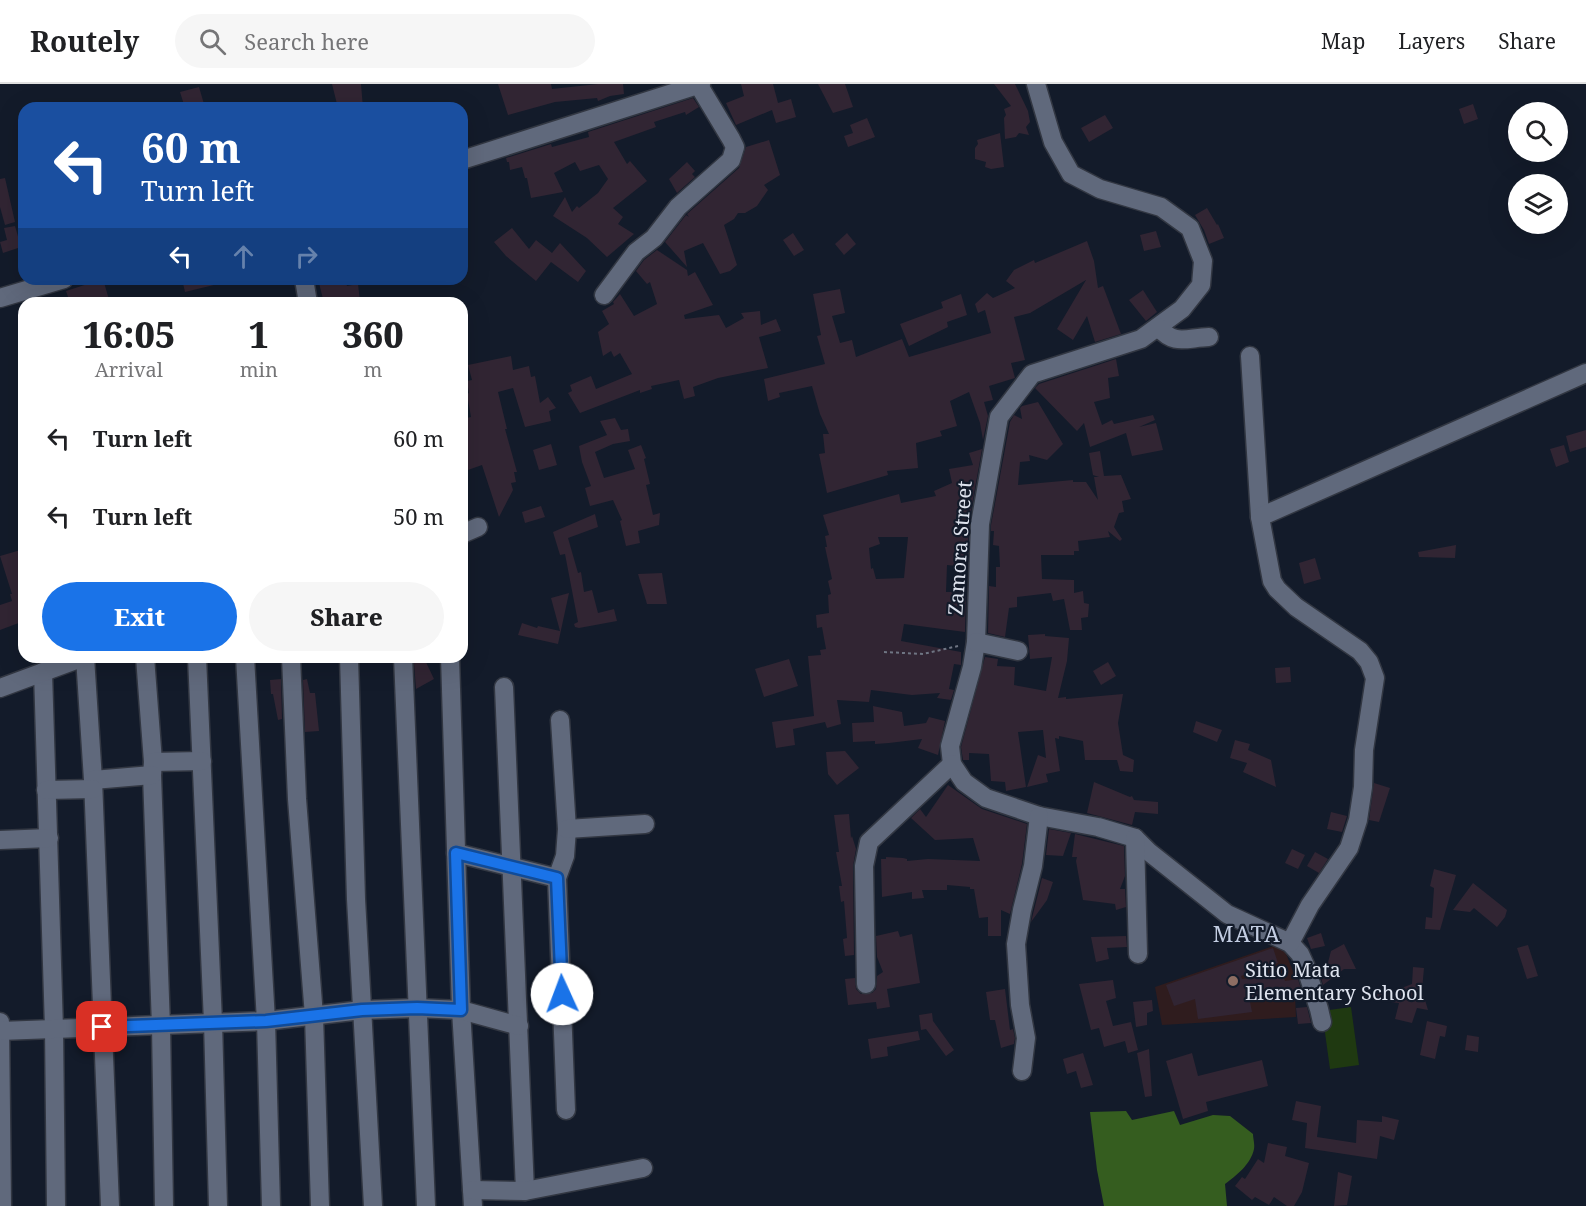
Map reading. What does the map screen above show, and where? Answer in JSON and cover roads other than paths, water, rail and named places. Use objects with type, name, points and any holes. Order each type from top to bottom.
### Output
[{"type":"street","points":[[468,158],[700,84],[735,147],[731,160],[678,207],[654,238],[636,252],[604,295]]},
{"type":"street","name":"Zamora Street","points":[[952,764],[950,746],[972,667],[976,642],[980,524],[999,417],[1032,374],[1141,339],[1182,309],[1201,285],[1203,261],[1190,228],[1161,207],[1100,189],[1071,174],[1053,142],[1036,84]]},
{"type":"street","points":[[0,298],[44,285]]},
{"type":"street","points":[[1158,327],[1167,337],[1174,339],[1209,337]]},
{"type":"street","points":[[1250,356],[1260,517],[1272,581],[1277,590],[1296,607],[1360,651],[1370,662],[1375,678],[1364,750],[1363,787],[1358,820],[1349,848],[1310,905],[1290,943]]},
{"type":"street","points":[[1260,517],[1586,373]]},
{"type":"street","points":[[976,642],[1018,651]]},
{"type":"street","points":[[0,688],[68,663]]},
{"type":"street","points":[[84,663],[93,784],[110,1206]]},
{"type":"street","points":[[145,663],[152,768],[161,1026],[164,1206]]},
{"type":"street","points":[[197,663],[213,1022],[218,1206]]},
{"type":"street","points":[[245,663],[266,1021],[271,1206]]},
{"type":"street","points":[[291,663],[297,799],[314,1016],[320,1206]]},
{"type":"street","points":[[349,663],[355,888],[373,1206]]},
{"type":"street","points":[[403,663],[426,1206]]},
{"type":"street","points":[[450,663],[461,1010],[472,1198],[525,1191],[643,1168]]},
{"type":"street","points":[[43,672],[54,1029],[56,1206]]},
{"type":"street","points":[[504,687],[525,1191]]},
{"type":"street","points":[[560,720],[567,829],[565,856],[557,878],[566,1110]]},
{"type":"street","points":[[46,790],[93,784],[152,768],[202,761]]},
{"type":"street","points":[[866,984],[864,866],[869,842],[952,764],[963,782],[986,798],[1039,816],[1098,827],[1135,838],[1149,852],[1227,914],[1290,943],[1300,954],[1305,965],[1322,1022]]},
{"type":"street","points":[[1022,1071],[1026,1038],[1020,1005],[1017,944],[1022,910],[1033,866],[1039,816]]},
{"type":"street","points":[[567,829],[645,824]]},
{"type":"street","points":[[0,840],[49,838]]},
{"type":"street","points":[[1135,838],[1138,954]]},
{"type":"street","points":[[456,853],[557,878]]},
{"type":"street","points":[[0,1031],[266,1021],[362,1010],[417,1008],[461,1010],[519,1026]]},
{"type":"street","points":[[0,1022],[2,1206]]},
{"type":"place","name":"Sitio Mata Elementary School","points":[[1233,981]]},
{"type":"district","name":"MATA","points":[[1247,934]]}]
